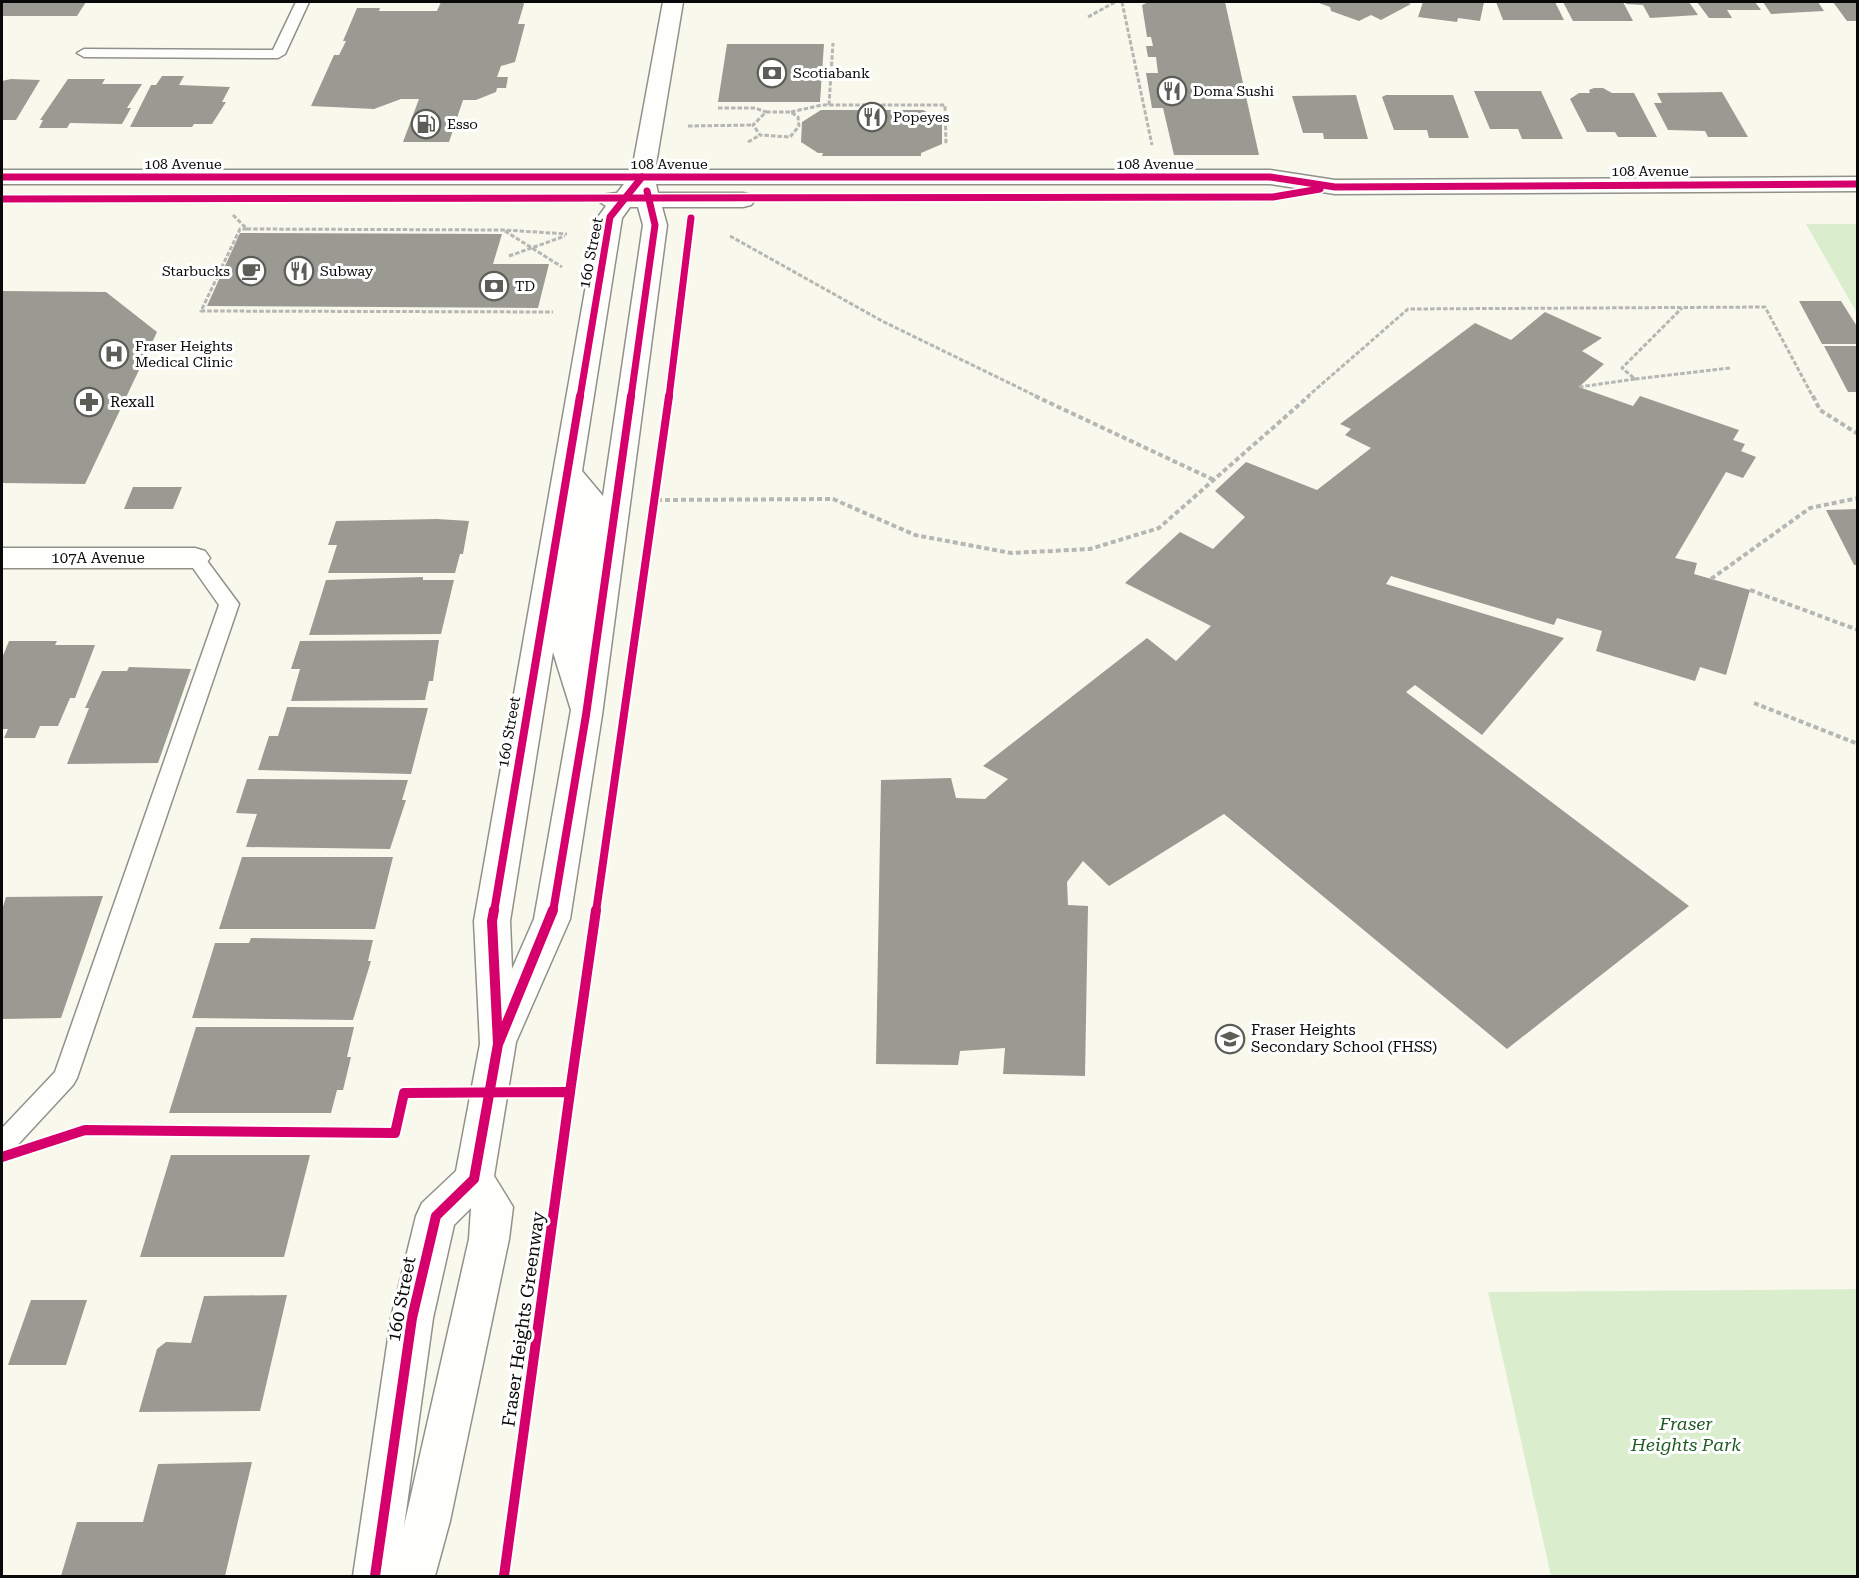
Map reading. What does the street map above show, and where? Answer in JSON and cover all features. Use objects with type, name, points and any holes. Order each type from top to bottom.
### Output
[{"type":"street","name":"160 Street","points":[[375,1576],[412,1318],[436,1216],[474,1179],[498,1044],[492,921],[569,474],[610,218],[638,192],[673,2]]},
{"type":"street","name":"108 Avenue","points":[[2,177],[638,192],[1273,197],[1335,187],[1857,184]]},
{"type":"street","name":"160 Street","points":[[498,1044],[552,919],[586,715],[655,225],[638,192]]},
{"type":"street","name":"108 Avenue","points":[[2,199],[638,192]]},
{"type":"street","points":[[569,474],[591,500],[567,648],[586,715]]},
{"type":"street","name":"107A Avenue","points":[[2,558],[195,558]]},
{"type":"street","points":[[413,1576],[428,1521],[489,1239],[493,1207],[474,1179]]},
{"type":"lane","points":[[84,53],[278,54],[302,2]]},
{"type":"lane","points":[[2,1144],[65,1078],[229,604],[195,558]]},
{"type":"path","points":[[1088,17],[1115,2]]},
{"type":"path","points":[[1122,2],[1142,87],[1154,156]]},
{"type":"path","points":[[829,105],[833,43]]},
{"type":"path","points":[[718,108],[755,108],[766,112],[791,112],[829,105],[945,105],[946,147]]},
{"type":"path","points":[[684,126],[753,125],[766,112]]},
{"type":"path","points":[[742,144],[760,135],[775,138],[796,134],[798,117],[791,112]]},
{"type":"path","points":[[753,125],[760,135]]},
{"type":"path","points":[[233,215],[247,229]]},
{"type":"path","points":[[510,256],[568,234],[504,230],[240,229],[201,311],[554,312]]},
{"type":"path","points":[[504,230],[534,247],[562,267]]},
{"type":"path","points":[[720,230],[882,321],[1121,438],[1214,480]]},
{"type":"path","points":[[656,500],[833,500],[915,535],[1011,553],[1090,549],[1159,528],[1408,309],[1765,307],[1820,410],[1857,434]]},
{"type":"path","points":[[1635,379],[1622,368],[1682,308]]},
{"type":"path","points":[[1579,387],[1730,368]]},
{"type":"path","points":[[654,512],[657,489]]},
{"type":"path","points":[[1712,579],[1810,508],[1857,498]]},
{"type":"path","points":[[1750,590],[1857,630]]},
{"type":"path","points":[[1754,703],[1857,744]]},
{"type":"green space","points":[[1806,224],[1857,224],[1857,313],[1853,306]]},
{"type":"green space","name":"Fraser Heights Park","points":[[1857,1289],[1857,1576],[1551,1576],[1488,1292]]},
{"type":"building","points":[[2,2],[86,2],[77,16],[2,16]]},
{"type":"building","points":[[441,2],[522,2],[524,4],[518,24],[525,24],[515,62],[501,66],[497,77],[508,77],[506,88],[497,88],[496,92],[476,100],[463,100],[449,142],[403,142],[419,99],[401,99],[374,109],[311,106],[334,55],[339,55],[346,41],[343,41],[357,8],[380,8],[379,11],[437,11]]},
{"type":"building","points":[[1149,2],[1225,2],[1259,155],[1174,155],[1163,108],[1152,108],[1146,73],[1158,73],[1156,57],[1148,57],[1146,46],[1153,46],[1151,37],[1147,37],[1142,5]]},
{"type":"building","points":[[1405,2],[1411,4],[1381,20],[1371,15],[1359,21],[1331,11],[1330,7],[1319,3]]},
{"type":"building","points":[[1423,2],[1484,2],[1480,21],[1458,18],[1457,22],[1418,17]]},
{"type":"building","points":[[1496,2],[1555,2],[1564,20],[1503,20]]},
{"type":"building","points":[[1563,2],[1623,2],[1633,21],[1573,21]]},
{"type":"building","points":[[1625,2],[1689,2],[1698,15],[1650,18],[1643,5],[1626,4]]},
{"type":"building","points":[[1697,2],[1755,2],[1761,10],[1727,10],[1732,18],[1709,18]]},
{"type":"building","points":[[1763,2],[1818,2],[1824,11],[1771,14]]},
{"type":"building","points":[[1833,2],[1858,2],[1858,21],[1847,21]]},
{"type":"building","name":"Scotiabank","points":[[727,44],[824,44],[820,102],[718,102]]},
{"type":"building","points":[[162,76],[184,76],[179,85],[230,87],[222,102],[226,102],[212,124],[194,124],[192,127],[130,127],[151,85],[156,85]]},
{"type":"building","points":[[68,79],[105,79],[102,84],[142,84],[127,108],[131,108],[122,124],[70,123],[67,128],[39,128],[43,120],[40,120]]},
{"type":"building","points":[[40,80],[16,120],[2,120],[2,81]]},
{"type":"building","points":[[1603,88],[1612,93],[1634,93],[1657,137],[1618,137],[1615,132],[1587,132],[1570,99],[1579,93],[1590,93],[1589,90]]},
{"type":"building","points":[[1474,91],[1541,91],[1563,139],[1522,139],[1518,129],[1490,129]]},
{"type":"building","points":[[1722,92],[1748,137],[1708,137],[1705,131],[1668,130],[1654,103],[1662,103],[1657,93]]},
{"type":"building","points":[[1356,95],[1368,139],[1324,139],[1323,133],[1303,133],[1292,96]]},
{"type":"building","points":[[1386,95],[1453,95],[1469,138],[1429,138],[1427,130],[1394,130],[1382,97]]},
{"type":"building","points":[[821,110],[923,110],[942,120],[942,144],[921,153],[921,156],[822,156],[823,153],[818,153],[801,142],[802,122]]},
{"type":"building","points":[[240,233],[502,234],[493,264],[549,264],[538,308],[207,306]]},
{"type":"building","points":[[2,291],[106,292],[157,332],[85,484],[2,483]]},
{"type":"building","points":[[1799,301],[1841,301],[1858,328],[1858,344],[1822,344]]},
{"type":"building","points":[[1545,312],[1602,338],[1582,351],[1604,364],[1579,387],[1633,406],[1640,396],[1739,430],[1733,440],[1745,444],[1741,451],[1756,457],[1743,478],[1726,472],[1675,558],[1697,563],[1694,574],[1750,590],[1726,675],[1700,667],[1695,681],[1596,651],[1602,631],[1557,618],[1554,625],[1391,576],[1386,584],[1564,638],[1482,735],[1415,685],[1406,692],[1689,906],[1507,1049],[1224,814],[1109,886],[1083,861],[1067,882],[1068,905],[1088,906],[1085,1076],[1003,1074],[1005,1048],[960,1051],[958,1065],[876,1064],[881,780],[951,778],[956,798],[985,799],[1008,779],[983,766],[1147,638],[1176,661],[1211,626],[1125,583],[1180,532],[1213,549],[1245,517],[1215,491],[1246,462],[1317,490],[1371,448],[1345,435],[1351,429],[1340,424],[1475,323],[1511,340]]},
{"type":"building","points":[[1824,346],[1858,346],[1858,392],[1848,392]]},
{"type":"building","points":[[133,487],[182,487],[173,509],[124,509]]},
{"type":"building","points":[[1858,509],[1858,565],[1854,565],[1826,510]]},
{"type":"building","points":[[437,519],[469,521],[463,554],[460,554],[455,573],[328,573],[337,545],[328,545],[336,521]]},
{"type":"building","points":[[423,577],[423,580],[454,580],[441,634],[309,635],[326,580]]},
{"type":"building","points":[[439,640],[433,681],[429,681],[425,700],[291,701],[300,669],[291,669],[300,641]]},
{"type":"building","points":[[9,641],[57,641],[55,645],[95,645],[75,698],[70,698],[58,726],[40,726],[35,738],[4,738],[8,729],[2,729],[2,658]]},
{"type":"building","points":[[129,667],[191,669],[158,763],[67,764],[89,708],[85,708],[102,671],[127,671]]},
{"type":"building","points":[[287,707],[428,708],[411,774],[258,770],[269,736],[278,736]]},
{"type":"building","points":[[247,779],[408,780],[402,800],[406,800],[390,849],[246,847],[257,814],[236,813]]},
{"type":"building","points":[[242,857],[393,857],[375,929],[219,929]]},
{"type":"building","points":[[103,896],[61,1018],[2,1019],[2,910],[6,897]]},
{"type":"building","points":[[251,938],[373,940],[368,961],[371,961],[353,1020],[192,1018],[215,943],[249,943]]},
{"type":"building","points":[[196,1027],[354,1027],[347,1057],[351,1057],[343,1090],[337,1090],[331,1113],[169,1113]]},
{"type":"building","points":[[171,1155],[310,1155],[284,1257],[140,1257]]},
{"type":"building","points":[[287,1295],[260,1411],[139,1412],[157,1349],[166,1342],[191,1343],[204,1296]]},
{"type":"building","points":[[31,1300],[87,1300],[66,1365],[8,1365]]},
{"type":"building","points":[[252,1462],[225,1576],[61,1576],[77,1522],[143,1522],[158,1464]]},
{"type":"cycle path","points":[[2,177],[1270,177],[1335,187],[1858,184]]},
{"type":"cycle path","points":[[375,1576],[412,1318],[436,1216],[474,1179],[498,1044],[492,921],[610,217],[642,177]]},
{"type":"cycle path","points":[[2,199],[693,200],[1273,197],[1320,189]]},
{"type":"cycle path","points":[[499,1042],[552,919],[586,715],[655,225],[647,191]]},
{"type":"cycle path","points":[[570,1092],[656,500],[691,218]]},
{"type":"cycle path","name":"Fraser Heights Greenway","points":[[2,1157],[85,1130],[395,1133],[404,1093],[570,1092],[504,1576]]},
{"type":"place","name":"Scotiabank","points":[[772,73]]},
{"type":"place","name":"Doma Sushi","points":[[1172,91]]},
{"type":"place","name":"Popeyes","points":[[872,117]]},
{"type":"place","name":"Esso","points":[[426,124]]},
{"type":"place","name":"Starbucks","points":[[251,271]]},
{"type":"place","name":"Subway","points":[[299,271]]},
{"type":"place","name":"TD","points":[[494,286]]},
{"type":"place","name":"Fraser Heights Medical Clinic","points":[[114,354]]},
{"type":"place","name":"Rexall","points":[[89,402]]},
{"type":"place","name":"Fraser Heights Secondary School (FHSS)","points":[[1230,1039]]}]
